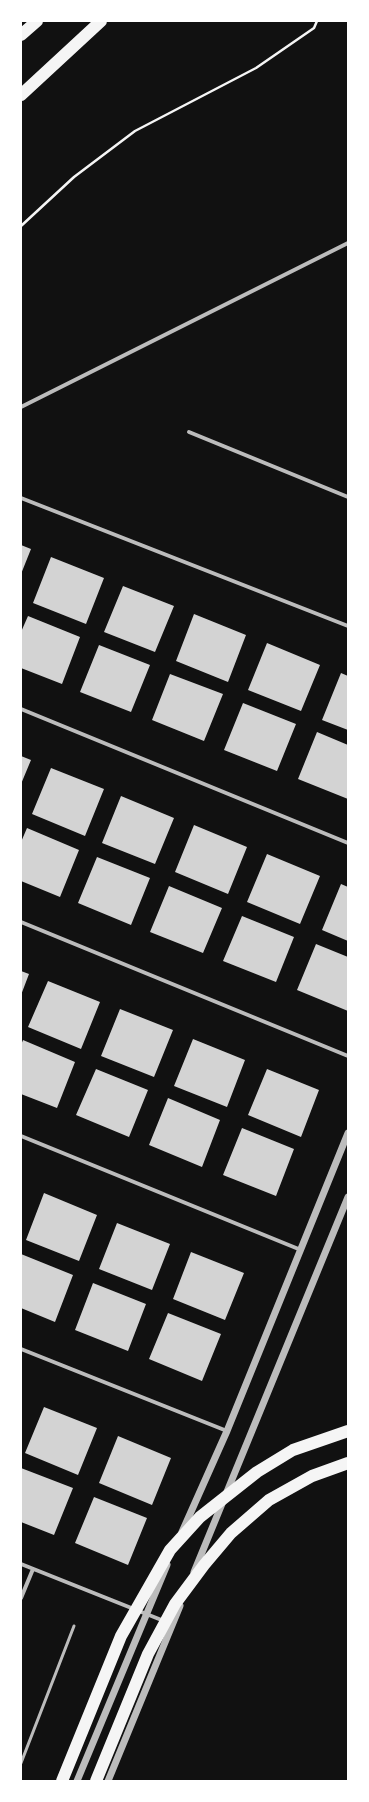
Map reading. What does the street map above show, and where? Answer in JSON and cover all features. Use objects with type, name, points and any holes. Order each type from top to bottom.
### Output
[{"type":"highway","points":[[21,35],[37,21]]},
{"type":"highway","points":[[21,95],[101,21]]},
{"type":"highway","points":[[62,1781],[121,1636],[170,1550],[200,1517],[257,1472],[293,1450],[348,1430]]},
{"type":"highway","points":[[96,1781],[148,1654],[175,1604],[204,1565],[231,1533],[268,1500],[312,1476],[348,1464]]},
{"type":"street","points":[[21,407],[348,243]]},
{"type":"street","points":[[189,432],[348,497]]},
{"type":"street","points":[[21,498],[348,626]]},
{"type":"street","points":[[21,709],[348,843]]},
{"type":"street","points":[[21,922],[348,1056]]},
{"type":"street","points":[[77,1781],[146,1614],[227,1430],[348,1133]]},
{"type":"street","points":[[21,1136],[300,1250]]},
{"type":"street","points":[[108,1781],[348,1197]]},
{"type":"street","points":[[21,1349],[227,1430]]},
{"type":"street","points":[[21,1564],[172,1624]]},
{"type":"street","points":[[21,1598],[33,1569]]},
{"type":"lane","points":[[21,1763],[74,1626]]},
{"type":"path","points":[[21,226],[74,177],[136,131],[256,68],[314,28],[317,21]]},
{"type":"building","points":[[21,545],[31,549],[21,574]]},
{"type":"building","points":[[51,557],[104,578],[86,624],[33,603]]},
{"type":"building","points":[[123,586],[174,606],[155,652],[104,632]]},
{"type":"building","points":[[194,614],[246,635],[228,682],[176,661]]},
{"type":"building","points":[[28,616],[80,637],[62,684],[21,668],[21,632]]},
{"type":"building","points":[[267,643],[320,665],[301,711],[248,690]]},
{"type":"building","points":[[99,645],[150,665],[131,712],[80,692]]},
{"type":"building","points":[[341,673],[348,676],[348,730],[322,720]]},
{"type":"building","points":[[170,674],[223,694],[204,741],[152,720]]},
{"type":"building","points":[[243,703],[296,724],[277,771],[224,750]]},
{"type":"building","points":[[317,732],[348,745],[348,799],[298,779]]},
{"type":"building","points":[[21,756],[31,760],[21,784]]},
{"type":"building","points":[[51,768],[104,789],[85,836],[32,814]]},
{"type":"building","points":[[121,796],[174,818],[155,864],[102,843]]},
{"type":"building","points":[[194,825],[247,847],[228,894],[175,872]]},
{"type":"building","points":[[27,828],[79,850],[60,897],[21,881],[21,842]]},
{"type":"building","points":[[267,854],[320,876],[300,924],[247,902]]},
{"type":"building","points":[[97,857],[150,878],[131,925],[78,903]]},
{"type":"building","points":[[341,884],[348,887],[348,941],[322,930]]},
{"type":"building","points":[[169,886],[222,908],[203,953],[150,932]]},
{"type":"building","points":[[242,916],[294,937],[276,982],[223,961]]},
{"type":"building","points":[[316,944],[348,957],[348,1011],[297,990]]},
{"type":"building","points":[[21,971],[29,974],[21,995]]},
{"type":"building","points":[[48,981],[100,1002],[81,1049],[28,1027]]},
{"type":"building","points":[[120,1009],[173,1030],[154,1077],[101,1056]]},
{"type":"building","points":[[193,1039],[245,1060],[227,1107],[174,1086]]},
{"type":"building","points":[[23,1040],[75,1062],[57,1108],[21,1094],[21,1045]]},
{"type":"building","points":[[96,1069],[148,1090],[129,1137],[76,1115]]},
{"type":"building","points":[[267,1069],[319,1090],[301,1137],[248,1115]]},
{"type":"building","points":[[168,1098],[220,1120],[202,1167],[149,1145]]},
{"type":"building","points":[[242,1128],[294,1149],[276,1196],[223,1175]]},
{"type":"building","points":[[44,1193],[97,1215],[79,1261],[26,1240]]},
{"type":"building","points":[[117,1223],[170,1244],[152,1290],[99,1269]]},
{"type":"building","points":[[191,1252],[244,1273],[225,1320],[173,1299]]},
{"type":"building","points":[[21,1254],[73,1275],[55,1322],[21,1308]]},
{"type":"building","points":[[93,1283],[146,1304],[128,1351],[75,1330]]},
{"type":"building","points":[[168,1313],[221,1334],[202,1381],[149,1359]]},
{"type":"building","points":[[44,1407],[97,1428],[78,1475],[25,1453]]},
{"type":"building","points":[[118,1436],[171,1458],[152,1505],[99,1483]]},
{"type":"building","points":[[21,1468],[73,1488],[54,1535],[21,1522]]},
{"type":"building","points":[[94,1497],[147,1518],[128,1565],[75,1543]]}]
